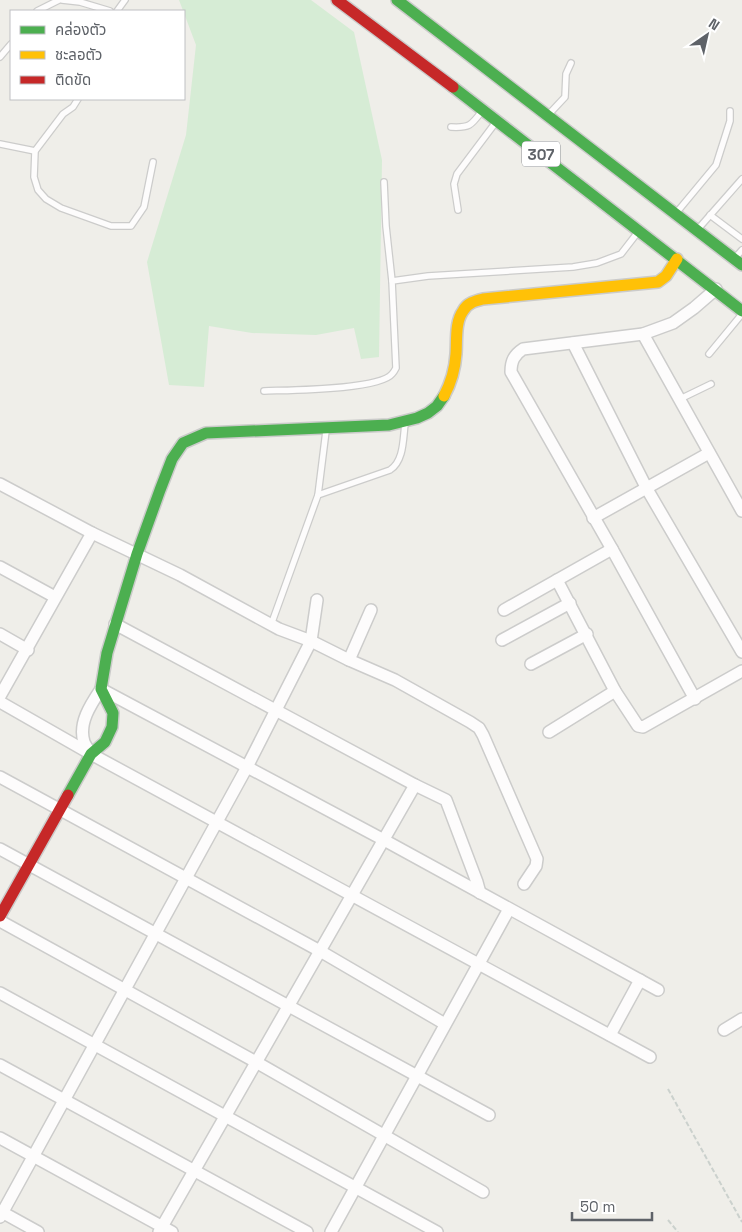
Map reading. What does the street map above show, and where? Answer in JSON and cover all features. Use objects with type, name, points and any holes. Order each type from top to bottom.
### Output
[{"type":"street","name":"307","points":[[337,0],[497,120],[716,289],[742,313]]},
{"type":"street","name":"307","points":[[397,0],[738,262]]},
{"type":"street","points":[[91,754],[84,742],[85,717],[90,705],[101,689],[107,653],[137,554],[172,460],[183,443],[206,433],[369,427],[399,424],[426,414],[441,402],[447,392],[455,366],[458,321],[463,310],[471,303],[483,299],[658,282],[666,276],[677,260]]},
{"type":"street","points":[[695,699],[612,548],[593,518],[511,372],[511,363],[515,355],[523,349],[643,334],[673,323],[716,289]]},
{"type":"street","points":[[643,334],[742,511]]},
{"type":"street","points":[[573,343],[648,489],[742,652]]},
{"type":"street","points":[[593,518],[709,454]]},
{"type":"street","points":[[0,484],[271,625],[311,641],[395,680],[479,728],[537,859],[536,866],[524,884]]},
{"type":"street","points":[[0,696],[28,650],[55,597],[92,533]]},
{"type":"street","points":[[504,610],[612,548]]},
{"type":"street","points":[[0,567],[55,597]]},
{"type":"street","points":[[558,580],[615,691],[640,728],[695,699],[742,671]]},
{"type":"street","points":[[38,1232],[1,1214],[247,766],[311,641],[318,600]]},
{"type":"street","points":[[502,640],[570,604]]},
{"type":"street","points":[[349,660],[371,610]]},
{"type":"street","points":[[115,624],[446,800],[449,803],[478,882],[480,893]]},
{"type":"street","points":[[0,634],[28,650]]},
{"type":"street","points":[[531,664],[587,634]]},
{"type":"street","points":[[0,916],[91,754],[105,742],[112,727],[113,713],[101,689]]},
{"type":"street","points":[[101,689],[384,840],[658,990]]},
{"type":"street","points":[[549,732],[615,691]]},
{"type":"street","points":[[0,702],[91,754],[650,1057]]},
{"type":"street","points":[[0,777],[320,951],[445,1024]]},
{"type":"street","points":[[0,1138],[164,1230],[193,1171],[415,785]]},
{"type":"street","points":[[0,849],[489,1115]]},
{"type":"street","points":[[331,1232],[509,909]]},
{"type":"street","points":[[0,920],[385,1134],[483,1192]]},
{"type":"street","points":[[610,1035],[640,980]]},
{"type":"street","points":[[0,993],[437,1232]]},
{"type":"street","points":[[724,1030],[742,1020]]},
{"type":"street","points":[[0,1065],[307,1232]]},
{"type":"lane","points":[[40,10],[61,0],[80,2],[107,10]]},
{"type":"lane","points":[[118,10],[126,0]]},
{"type":"lane","points":[[0,56],[10,45]]},
{"type":"lane","points":[[548,115],[565,97],[566,74],[571,63]]},
{"type":"lane","points":[[77,100],[73,107],[63,114],[35,151],[34,177],[38,190],[46,199],[61,208],[111,226],[131,226],[144,208],[154,162]]},
{"type":"lane","points":[[451,127],[471,125],[483,110]]},
{"type":"lane","points":[[675,213],[716,165],[730,121],[730,111]]},
{"type":"lane","points":[[458,210],[454,184],[457,174],[497,120]]},
{"type":"lane","points":[[0,144],[35,151]]},
{"type":"lane","points":[[697,230],[742,179]]},
{"type":"lane","points":[[264,391],[353,387],[385,379],[392,375],[396,368],[392,281],[386,226],[384,182]]},
{"type":"lane","points":[[710,215],[742,239]]},
{"type":"lane","points":[[392,281],[428,276],[573,267],[597,263],[621,254],[640,231]]},
{"type":"lane","points":[[738,262],[742,250]]},
{"type":"lane","points":[[709,354],[742,313]]},
{"type":"lane","points":[[680,399],[711,384]]},
{"type":"lane","points":[[318,495],[390,470],[396,466],[400,459],[406,421]]},
{"type":"lane","points":[[271,625],[318,495],[327,428]]},
{"type":"path","points":[[668,1089],[742,1222]]},
{"type":"path","points":[[668,1220],[678,1232]]},
{"type":"green space","points":[[179,0],[311,0],[354,32],[382,160],[379,357],[361,359],[354,328],[316,335],[252,333],[209,326],[204,387],[169,385],[147,262],[186,135],[196,45],[185,16],[185,10],[183,10]]},
{"type":"traffic: fast","points":[[397,0],[742,265]]},
{"type":"traffic: fast","points":[[453,87],[742,311]]},
{"type":"traffic: fast","points":[[68,795],[91,754],[105,742],[112,727],[113,713],[101,689],[107,653],[137,554],[160,490],[172,459],[183,443],[206,433],[389,425],[417,418],[428,413],[437,406],[444,396]]},
{"type":"traffic: slow","points":[[444,396],[451,381],[455,365],[460,315],[469,304],[483,299],[658,282],[666,276],[677,259]]},
{"type":"traffic: jam","points":[[337,0],[453,87]]},
{"type":"traffic: jam","points":[[0,916],[68,795]]}]
